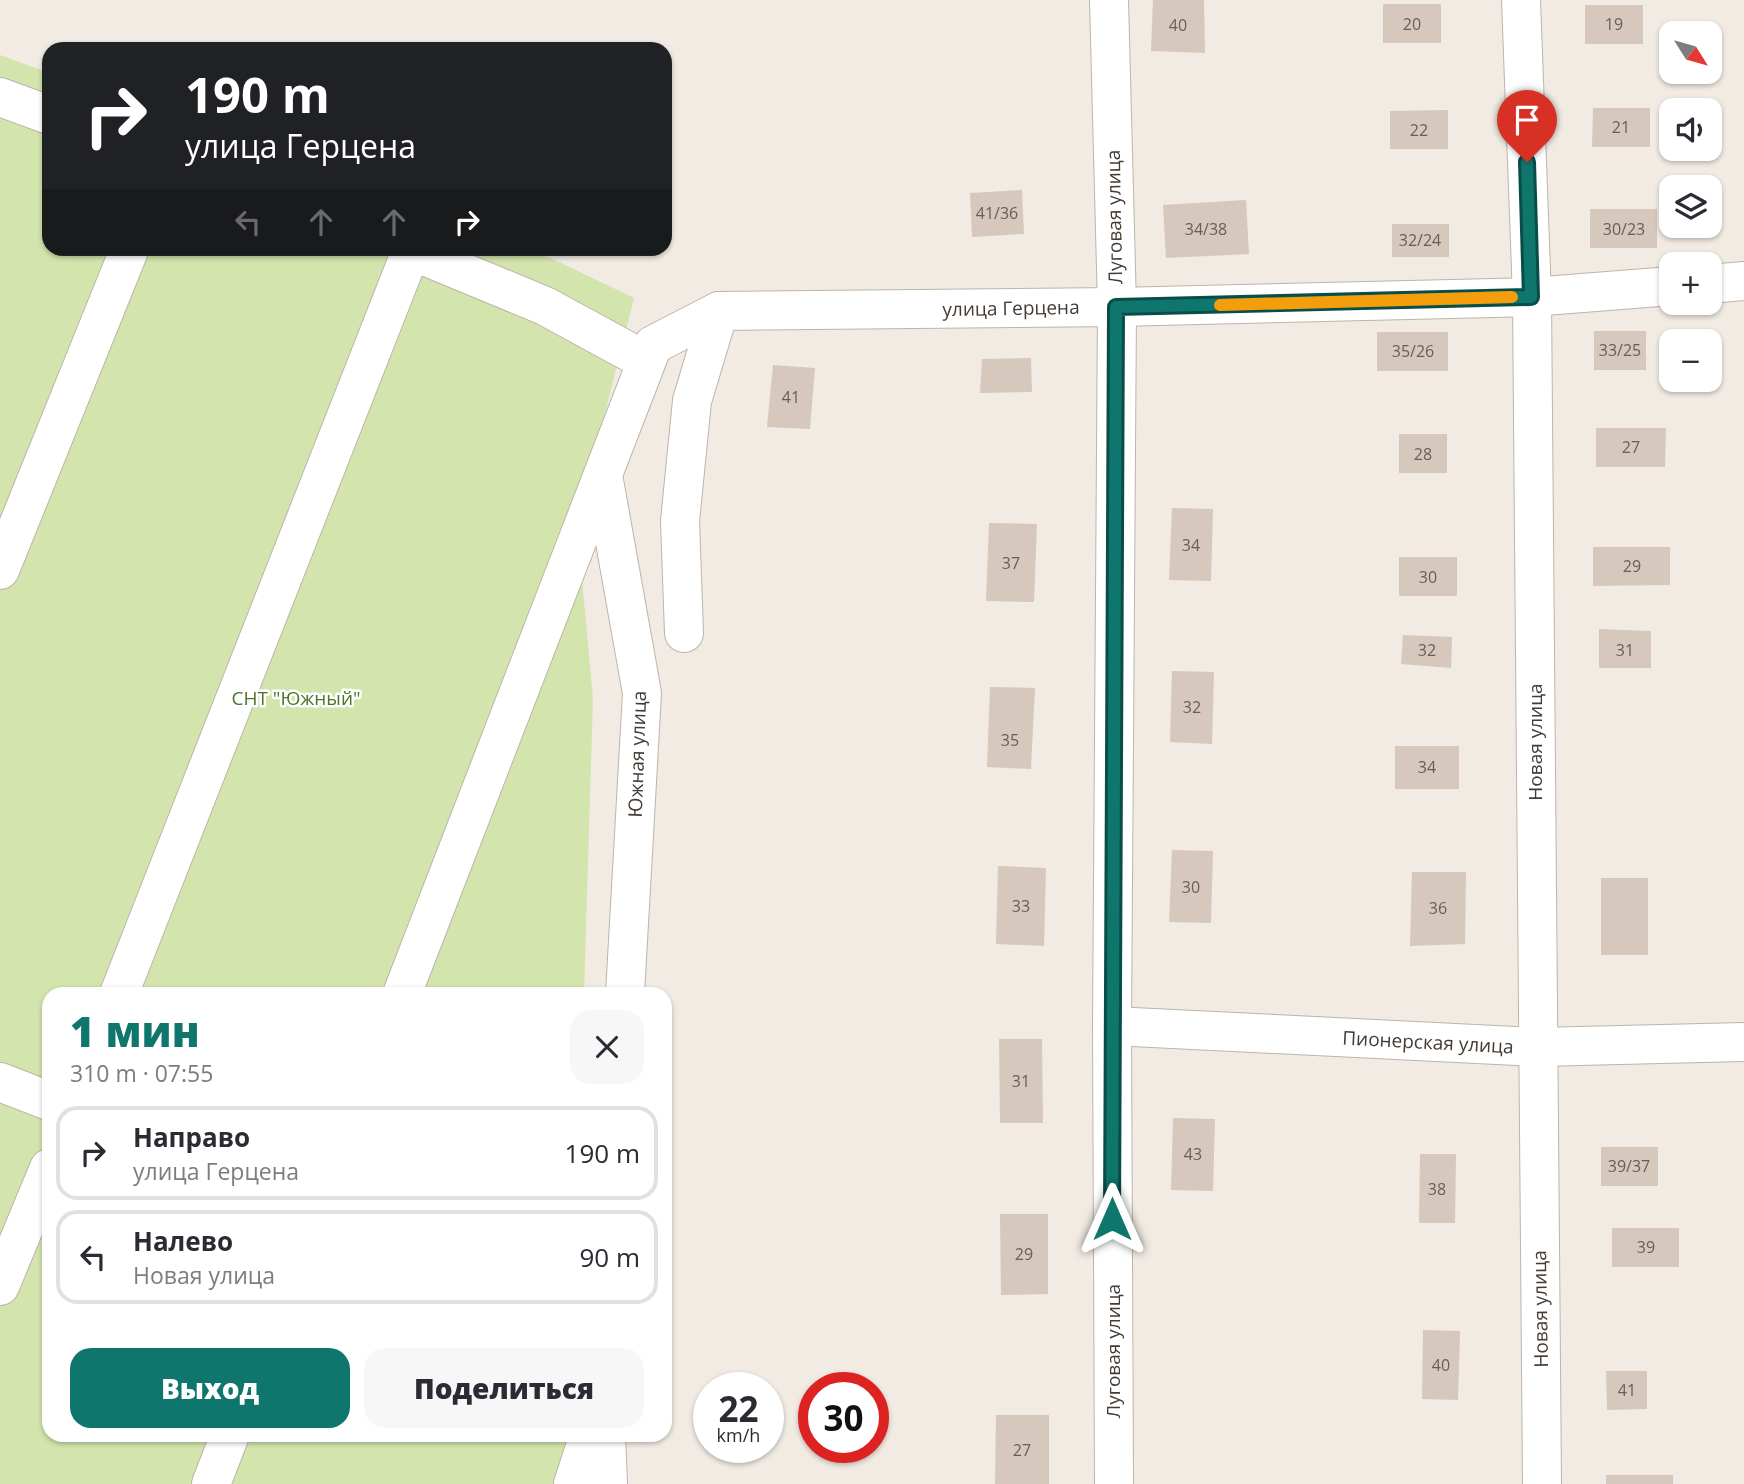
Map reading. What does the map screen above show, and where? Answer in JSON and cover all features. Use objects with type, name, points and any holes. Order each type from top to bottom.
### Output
[{"type":"street","name":"Луговая улица","points":[[1109,0],[1116,307],[1112,1026],[1114,1484]]},
{"type":"street","name":"Новая улица","points":[[1521,0],[1531,297],[1542,1484]]},
{"type":"street","points":[[0,97],[42,112]]},
{"type":"street","points":[[0,570],[127,256]]},
{"type":"street","points":[[122,987],[406,256]]},
{"type":"street","points":[[405,987],[649,353],[545,306],[423,256]]},
{"type":"street","points":[[1722,283],[1744,281]]},
{"type":"street","name":"улица Герцена","points":[[649,353],[719,311],[1116,307],[1531,297],[1659,287]]},
{"type":"street","points":[[684,632],[680,520],[692,401],[719,311]]},
{"type":"street","name":"Южная улица","points":[[602,475],[642,692],[625,987]]},
{"type":"street","name":"Пионерская улица","points":[[1112,1026],[1538,1047],[1744,1042]]},
{"type":"street","points":[[0,1082],[42,1098]]},
{"type":"street","points":[[0,1286],[42,1185]]},
{"type":"street","points":[[211,1484],[227,1442]]},
{"type":"street","points":[[573,1484],[587,1442]]},
{"type":"street","points":[[606,1442],[608,1484]]},
{"type":"green space","name":"СНТ \"Южный\"","points":[[0,55],[42,70],[42,256],[544,256],[634,298],[577,525],[593,699],[584,987],[42,987],[42,1442],[594,1442],[595,1484],[0,1484]]},
{"type":"building","points":[[1153,0],[1204,0],[1205,53],[1151,51]]},
{"type":"building","points":[[1383,4],[1441,4],[1441,43],[1383,43]]},
{"type":"building","points":[[1585,5],[1643,5],[1643,44],[1585,44]]},
{"type":"building","points":[[1593,108],[1650,108],[1650,147],[1592,147]]},
{"type":"building","points":[[1448,110],[1448,149],[1390,149],[1390,111]]},
{"type":"building","points":[[1022,190],[1024,234],[972,237],[970,193]]},
{"type":"building","points":[[1246,200],[1249,254],[1166,258],[1163,205]]},
{"type":"building","points":[[1590,209],[1657,209],[1657,248],[1590,248]]},
{"type":"building","points":[[1392,224],[1449,224],[1449,257],[1392,257]]},
{"type":"building","points":[[1594,331],[1646,331],[1646,370],[1594,370]]},
{"type":"building","points":[[1377,332],[1448,332],[1448,371],[1377,371]]},
{"type":"building","points":[[1031,358],[1032,392],[980,393],[982,359]]},
{"type":"building","points":[[773,365],[815,368],[810,429],[767,427]]},
{"type":"building","points":[[1596,428],[1666,428],[1665,467],[1596,467]]},
{"type":"building","points":[[1399,434],[1447,434],[1447,473],[1399,473]]},
{"type":"building","points":[[1172,508],[1213,509],[1211,581],[1169,580]]},
{"type":"building","points":[[989,523],[1037,524],[1034,602],[986,601]]},
{"type":"building","points":[[1593,547],[1670,547],[1670,585],[1593,586]]},
{"type":"building","points":[[1399,557],[1457,557],[1457,596],[1399,596]]},
{"type":"building","points":[[1599,629],[1651,631],[1651,668],[1599,668]]},
{"type":"building","points":[[1403,635],[1452,637],[1451,668],[1401,664]]},
{"type":"building","points":[[1172,671],[1214,672],[1212,744],[1170,742]]},
{"type":"building","points":[[990,687],[1035,688],[1031,769],[987,767]]},
{"type":"building","points":[[1395,746],[1459,746],[1459,789],[1395,789]]},
{"type":"building","points":[[1172,850],[1213,851],[1211,923],[1169,922]]},
{"type":"building","points":[[998,866],[1046,868],[1044,946],[996,944]]},
{"type":"building","points":[[1412,872],[1466,872],[1465,944],[1410,946]]},
{"type":"building","points":[[1601,878],[1648,878],[1648,955],[1601,955]]},
{"type":"building","points":[[999,1039],[1042,1039],[1043,1123],[1000,1123]]},
{"type":"building","points":[[1173,1118],[1215,1119],[1213,1191],[1171,1190]]},
{"type":"building","points":[[1601,1147],[1658,1147],[1658,1186],[1601,1186]]},
{"type":"building","points":[[1420,1154],[1456,1154],[1455,1223],[1419,1223]]},
{"type":"building","points":[[1000,1214],[1048,1214],[1048,1294],[1001,1295]]},
{"type":"building","points":[[1612,1228],[1679,1228],[1679,1267],[1612,1267]]},
{"type":"building","points":[[1423,1330],[1460,1331],[1458,1400],[1422,1399]]},
{"type":"building","points":[[1606,1371],[1647,1371],[1647,1409],[1607,1410]]},
{"type":"building","points":[[996,1415],[1049,1415],[1049,1484],[995,1484]]},
{"type":"building","points":[[1606,1475],[1673,1475],[1673,1484],[1606,1484]]},
{"type":"slow traffic","points":[[1220,305],[1512,297]]},
{"type":"route","points":[[1112,1219],[1116,307],[1531,297],[1527,162]]}]
